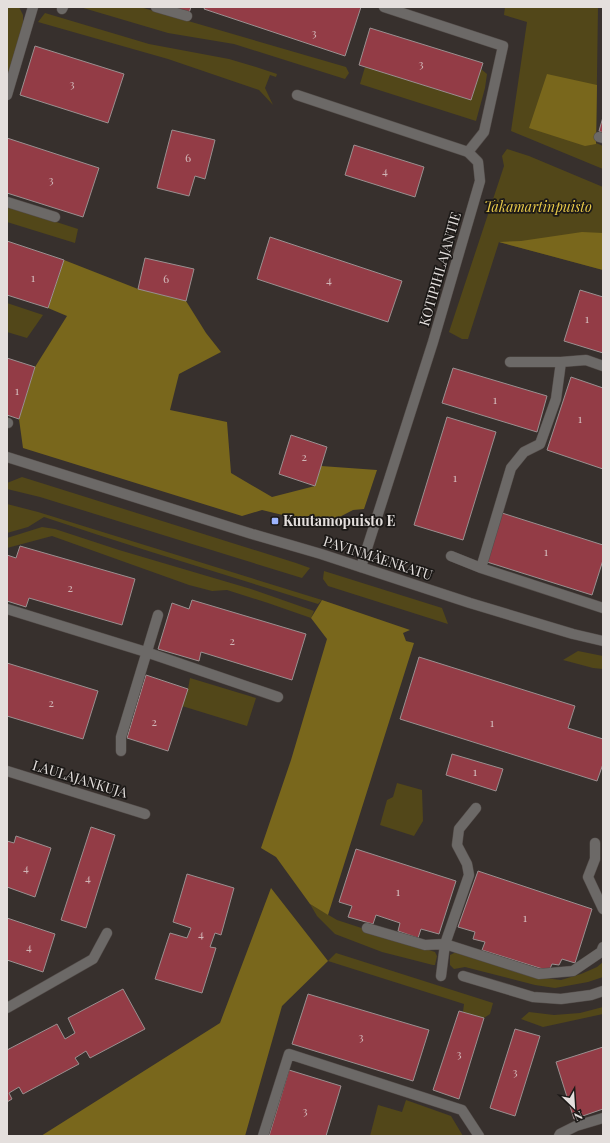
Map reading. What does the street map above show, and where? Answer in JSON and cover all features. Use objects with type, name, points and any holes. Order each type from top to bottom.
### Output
[{"type":"street","points":[[7,95],[33,7]]},
{"type":"street","points":[[156,7],[187,16]]},
{"type":"street","points":[[297,94],[468,152],[484,132],[503,46],[384,7]]},
{"type":"street","name":"KOTIPIHLAJANTIE","points":[[361,567],[431,349],[480,181],[478,162],[468,152]]},
{"type":"street","points":[[7,202],[55,217]]},
{"type":"street","points":[[510,362],[561,362],[586,360],[603,366]]},
{"type":"street","points":[[481,568],[511,468],[524,452],[540,444],[556,399],[561,362]]},
{"type":"street","name":"PAVINMÄENKATU","points":[[7,457],[252,534],[321,554],[470,603],[573,634],[603,641]]},
{"type":"street","points":[[451,556],[481,568],[603,608]]},
{"type":"street","points":[[7,609],[146,652],[278,698]]},
{"type":"street","points":[[121,751],[121,737],[158,615]]},
{"type":"street","name":"LAULAJANKUJA","points":[[7,771],[145,814]]},
{"type":"street","points":[[441,976],[445,944],[469,875],[467,864],[457,845],[460,829],[476,808]]},
{"type":"street","points":[[595,843],[595,859],[588,877],[603,909]]},
{"type":"street","points":[[367,928],[425,945],[445,944],[539,974],[573,971],[601,952],[603,947]]},
{"type":"street","points":[[7,1008],[93,958],[106,933]]},
{"type":"street","points":[[463,976],[533,997],[561,999],[591,995],[603,991]]},
{"type":"street","points":[[263,1136],[289,1054],[462,1110],[474,1121],[479,1136]]},
{"type":"street","points":[[559,1136],[560,1134],[576,1126],[603,1118]]},
{"type":"green space","points":[[7,7],[19,7],[23,15],[23,29],[7,79]]},
{"type":"green space","points":[[80,7],[140,7],[346,67],[349,73],[345,79],[234,44],[168,33]]},
{"type":"green space","name":"Takamartinpuisto","points":[[505,7],[598,7],[596,143],[603,146],[603,169],[511,131],[527,22],[504,15]]},
{"type":"green space","points":[[45,13],[149,44],[229,59],[277,74],[276,77],[270,75],[265,88],[273,105],[259,90],[168,59],[38,22]]},
{"type":"green space","points":[[365,67],[471,100],[481,69],[487,74],[485,88],[476,121],[360,84]]},
{"type":"green space","name":"Takamartinpuisto","points":[[507,149],[529,156],[603,187],[603,270],[499,242],[468,339],[462,339],[449,332],[504,166],[502,156]]},
{"type":"green space","points":[[7,206],[78,229],[75,243],[7,222]]},
{"type":"green space","points":[[7,303],[43,315],[27,338],[7,332]]},
{"type":"green space","points":[[22,477],[310,568],[302,578],[40,497],[7,489],[7,483]]},
{"type":"green space","points":[[7,504],[38,512],[322,600],[318,604],[147,551],[44,517],[28,527],[7,533]]},
{"type":"green space","points":[[42,527],[55,529],[119,550],[251,589],[314,611],[311,618],[227,590],[212,591],[189,585],[52,536],[7,548],[7,538]]},
{"type":"green space","points":[[324,571],[442,608],[448,624],[328,586],[323,579]]},
{"type":"green space","points":[[578,651],[603,656],[603,669],[593,668],[563,660]]},
{"type":"green space","points":[[190,678],[256,698],[247,726],[182,706]]},
{"type":"green space","points":[[397,783],[422,790],[423,821],[414,836],[380,825],[387,800],[393,797]]},
{"type":"green space","points":[[310,904],[337,920],[435,952],[437,956],[435,965],[382,952],[335,934],[317,916]]},
{"type":"green space","points":[[456,952],[535,977],[561,980],[581,974],[597,967],[603,962],[603,977],[588,982],[555,988],[535,985],[465,967],[454,969],[450,965],[450,955]]},
{"type":"green space","points":[[336,953],[493,1003],[490,1014],[484,1018],[463,1012],[464,1004],[328,961]]},
{"type":"green space","points":[[603,1007],[603,1014],[543,1027],[521,1019],[529,1012],[554,1015],[580,1013]]},
{"type":"green space","points":[[406,1100],[451,1116],[463,1136],[370,1136],[378,1105],[402,1112]]},
{"type":"shaded area","points":[[547,74],[597,85],[596,144],[585,146],[529,128]]},
{"type":"shaded area","points":[[582,232],[603,233],[603,270],[499,242],[521,241]]},
{"type":"shaded area","points":[[64,260],[138,289],[186,301],[206,333],[221,352],[179,374],[170,410],[227,422],[231,473],[272,497],[315,486],[321,466],[377,470],[364,509],[353,510],[324,525],[262,510],[242,516],[23,448],[19,419],[35,367],[67,316],[48,308]]},
{"type":"shaded area","points":[[322,600],[410,630],[403,633],[406,641],[414,643],[328,915],[310,904],[276,857],[261,848],[291,760],[327,639],[311,618]]},
{"type":"shaded area","points":[[271,888],[328,961],[282,1006],[245,1136],[41,1136],[220,1023]]},
{"type":"building","points":[[169,7],[191,7],[189,13]]},
{"type":"building","points":[[205,7],[361,7],[345,56],[204,9]]},
{"type":"building","points":[[370,28],[483,63],[471,100],[359,65]]},
{"type":"building","points":[[35,46],[124,74],[108,123],[20,95]]},
{"type":"building","points":[[603,117],[603,133],[599,131]]},
{"type":"building","points":[[172,130],[215,140],[205,179],[195,176],[189,196],[157,188]]},
{"type":"building","points":[[7,138],[99,168],[83,217],[7,193]]},
{"type":"building","points":[[354,145],[424,167],[415,197],[345,175]]},
{"type":"building","points":[[270,237],[402,281],[388,322],[257,279]]},
{"type":"building","points":[[7,241],[64,260],[48,308],[7,295]]},
{"type":"building","points":[[145,258],[194,269],[186,301],[138,289]]},
{"type":"building","points":[[580,290],[603,297],[603,353],[564,341]]},
{"type":"building","points":[[7,358],[35,367],[19,419],[7,415]]},
{"type":"building","points":[[453,368],[547,396],[537,432],[442,403]]},
{"type":"building","points":[[571,377],[603,388],[603,469],[547,450]]},
{"type":"building","points":[[447,417],[496,432],[463,540],[414,525]]},
{"type":"building","points":[[291,435],[327,447],[315,486],[279,474]]},
{"type":"building","points":[[502,513],[603,545],[603,560],[592,595],[487,562]]},
{"type":"building","points":[[20,546],[135,579],[122,625],[29,598],[26,607],[7,601],[7,555],[16,558]]},
{"type":"building","points":[[192,600],[306,634],[292,680],[201,652],[199,661],[158,649],[172,603],[189,609]]},
{"type":"building","points":[[419,657],[575,706],[568,728],[603,739],[603,764],[597,781],[400,719]]},
{"type":"building","points":[[7,663],[98,691],[83,739],[7,716]]},
{"type":"building","points":[[146,675],[188,689],[168,751],[127,738]]},
{"type":"building","points":[[452,754],[503,769],[496,791],[446,775]]},
{"type":"building","points":[[91,827],[115,835],[86,928],[61,920]]},
{"type":"building","points":[[16,836],[51,848],[35,897],[7,887],[7,841],[14,843]]},
{"type":"building","points":[[356,849],[456,881],[439,934],[421,929],[418,938],[398,931],[400,923],[376,915],[373,924],[348,917],[352,906],[339,902]]},
{"type":"building","points":[[478,871],[592,909],[575,963],[562,959],[559,965],[552,964],[549,971],[482,950],[485,942],[473,939],[475,932],[458,927]]},
{"type":"building","points":[[187,874],[234,888],[221,935],[215,933],[210,947],[216,948],[202,993],[155,979],[170,933],[187,938],[191,928],[173,922]]},
{"type":"building","points":[[7,918],[55,934],[43,972],[7,960]]},
{"type":"building","points":[[123,989],[145,1029],[90,1058],[86,1051],[75,1058],[79,1064],[23,1094],[19,1087],[9,1093],[12,1099],[7,1102],[7,1050],[57,1024],[65,1039],[75,1033],[68,1018]]},
{"type":"building","points":[[308,994],[429,1030],[413,1081],[292,1044]]},
{"type":"building","points":[[459,1011],[484,1018],[459,1099],[433,1090]]},
{"type":"building","points":[[515,1029],[540,1036],[515,1116],[490,1108]]},
{"type":"building","points":[[603,1047],[603,1109],[574,1119],[556,1062]]},
{"type":"building","points":[[289,1070],[341,1086],[326,1136],[269,1136]]},
{"type":"place","name":"Kuutamopuisto E","points":[[275,521]]}]
